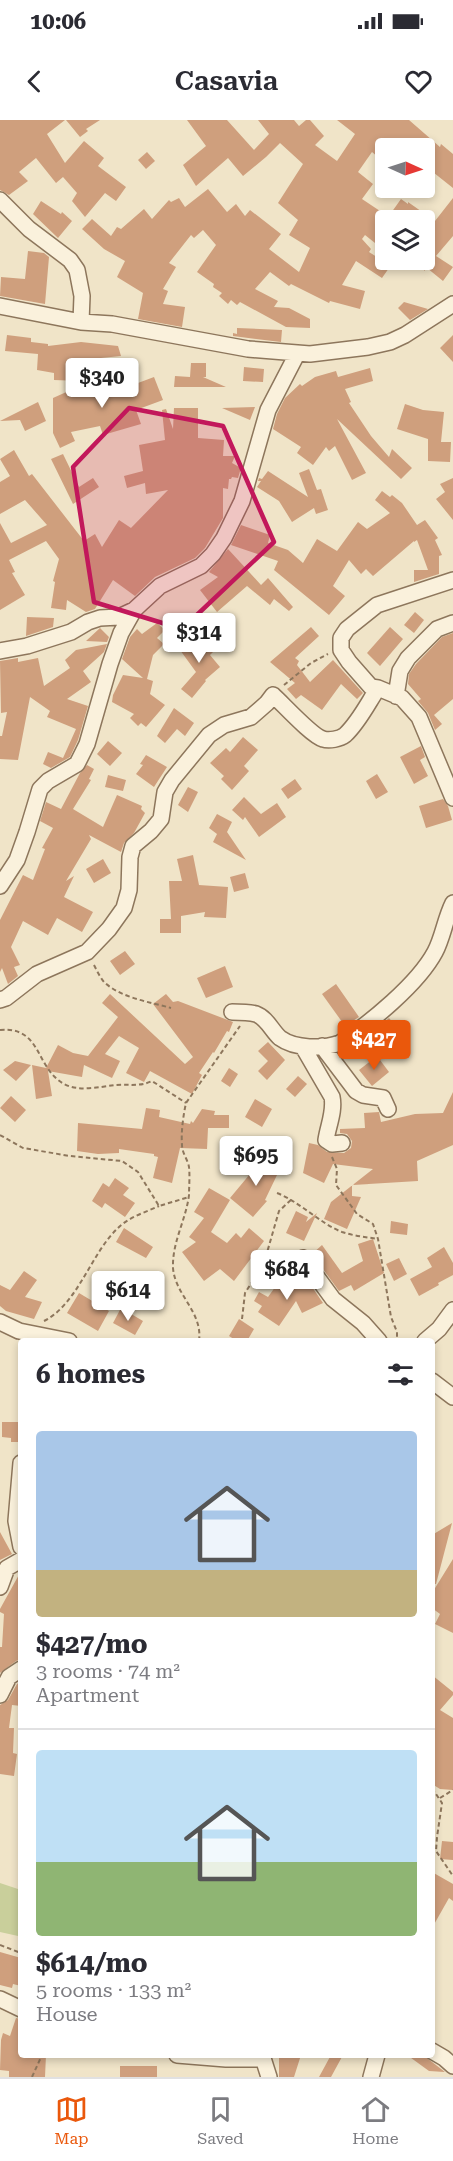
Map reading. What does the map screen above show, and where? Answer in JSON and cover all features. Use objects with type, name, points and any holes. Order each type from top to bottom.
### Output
[{"type":"street","points":[[0,200],[29,229],[70,260],[77,270],[82,296],[81,322]]},
{"type":"street","points":[[0,306],[81,322],[112,324],[248,349],[310,354],[390,342],[453,304]]},
{"type":"street","points":[[0,886],[17,860],[40,789],[48,781],[77,764],[87,744],[110,663],[121,633],[134,610],[160,586],[201,566],[224,538],[242,501],[268,410],[297,354]]},
{"type":"street","points":[[453,580],[377,605],[347,629],[341,638],[341,650],[371,687],[378,687],[408,702],[419,717],[453,798]]},
{"type":"street","points":[[0,651],[27,646],[71,632],[88,622],[119,616],[134,610]]},
{"type":"street","points":[[396,696],[400,671],[408,658],[437,629],[453,623]]},
{"type":"street","points":[[0,1000],[6,998],[37,974],[87,952],[109,929],[124,908],[129,890],[130,857],[134,846],[161,819],[165,792],[209,735],[224,725],[251,717],[273,695],[319,737],[330,740],[344,736],[378,687]]},
{"type":"street","points":[[232,1011],[257,1014],[279,1038],[293,1045],[303,1047],[333,1045],[348,1038],[405,990],[436,950],[453,903]]},
{"type":"street","points":[[322,1046],[356,1091],[363,1095],[383,1098],[388,1109]]},
{"type":"street","points":[[303,1047],[332,1097],[334,1106],[326,1140],[332,1144],[342,1143]]},
{"type":"street","points":[[303,1258],[333,1299],[363,1323],[376,1338]]},
{"type":"street","points":[[428,1338],[439,1329],[453,1310]]},
{"type":"street","points":[[0,1322],[19,1331],[54,1338]]},
{"type":"street","points":[[435,1383],[453,1397]]},
{"type":"street","points":[[18,1498],[16,1521],[18,1531]]},
{"type":"street","points":[[0,1587],[3,1570],[18,1562]]},
{"type":"street","points":[[0,1695],[9,1677],[18,1671]]},
{"type":"street","points":[[0,1999],[18,2008]]},
{"type":"street","points":[[435,2053],[453,2066]]},
{"type":"street","points":[[214,2058],[244,2058]]},
{"type":"street","points":[[262,2058],[269,2077]]},
{"type":"street","points":[[371,2077],[376,2058]]},
{"type":"path","points":[[273,695],[312,663],[341,650]]},
{"type":"path","points":[[87,952],[101,978],[112,987],[139,1000],[171,1008]]},
{"type":"path","points":[[199,1338],[200,1331],[196,1318],[175,1278],[173,1267],[177,1239],[189,1197],[189,1168],[182,1148],[186,1103],[248,1014]]},
{"type":"path","points":[[0,1030],[13,1029],[22,1032],[30,1039],[49,1070],[64,1084],[80,1088],[123,1084],[143,1086],[152,1082],[186,1103]]},
{"type":"path","points":[[0,1135],[23,1148],[70,1156],[122,1161],[138,1172],[159,1206]]},
{"type":"path","points":[[326,1140],[337,1169],[336,1185],[357,1215],[373,1224],[378,1239],[391,1317],[397,1338]]},
{"type":"path","points":[[277,1193],[292,1199],[340,1231],[378,1239]]},
{"type":"path","points":[[19,1331],[47,1319],[68,1300],[107,1240],[124,1222],[159,1206],[189,1197]]},
{"type":"path","points":[[242,1319],[245,1293],[264,1263],[279,1211],[292,1199]]},
{"type":"path","points":[[440,1798],[453,1790]]},
{"type":"path","points":[[435,1792],[440,1798],[442,1808],[436,1851],[453,1876]]},
{"type":"path","points":[[0,1945],[18,1952]]},
{"type":"path","points":[[32,2077],[41,2058]]},
{"type":"highlighted area","points":[[129,408],[223,426],[274,542],[182,629],[94,602],[73,467]]},
{"type":"green space","points":[[0,1883],[18,1889],[18,1936],[0,1932]]},
{"type":"building","points":[[0,120],[65,120],[47,134],[65,163],[84,141],[104,158],[98,166],[126,187],[116,201],[105,193],[85,217],[72,201],[77,193],[63,177],[56,183],[36,158],[19,172],[28,181],[9,195],[0,190]]},
{"type":"building","points":[[66,120],[100,120],[86,129],[88,131],[80,137]]},
{"type":"building","points":[[187,120],[227,120],[254,150],[269,134],[258,120],[294,120],[299,126],[306,120],[310,120],[324,136],[315,145],[337,161],[355,134],[337,120],[409,120],[430,138],[375,138],[375,155],[372,152],[358,172],[373,184],[362,199],[378,210],[375,210],[375,243],[365,235],[362,239],[371,249],[369,252],[375,256],[375,270],[388,270],[382,278],[356,261],[342,285],[365,291],[360,309],[330,301],[329,303],[291,284],[289,286],[270,272],[255,289],[278,301],[274,307],[289,308],[310,319],[310,328],[286,327],[240,302],[237,305],[231,300],[228,304],[219,296],[222,293],[213,287],[214,284],[197,272],[216,245],[203,230],[194,238],[191,235],[169,263],[176,267],[163,289],[168,291],[163,304],[185,307],[182,327],[138,319],[143,293],[117,277],[125,261],[104,249],[82,229],[92,219],[111,236],[117,227],[121,229],[144,209],[152,219],[169,200],[171,202],[179,198],[185,207],[208,189],[227,212],[236,204],[245,216],[250,210],[281,234],[269,249],[299,272],[310,248],[289,235],[298,220],[278,203],[303,164],[280,143],[243,176],[228,158],[196,186],[183,165],[206,146]]},
{"type":"building","points":[[435,143],[440,147],[441,144],[453,154],[453,188],[435,174]]},
{"type":"building","points":[[147,152],[155,161],[146,169],[138,160]]},
{"type":"building","points":[[453,198],[453,236],[436,256],[453,267],[443,281],[429,270],[435,270],[435,221]]},
{"type":"building","points":[[401,199],[408,204],[408,202],[419,210],[393,210]]},
{"type":"building","points":[[41,201],[61,214],[62,212],[72,221],[58,238],[33,214]]},
{"type":"building","points":[[28,251],[44,253],[49,257],[45,304],[0,296],[1,277],[25,279]]},
{"type":"building","points":[[404,302],[428,309],[410,320],[398,308]]},
{"type":"building","points":[[237,328],[282,330],[281,342],[233,336],[233,333],[237,334]]},
{"type":"building","points":[[7,335],[31,338],[31,342],[48,344],[48,346],[81,342],[118,346],[121,356],[101,358],[101,372],[77,371],[81,381],[54,380],[54,373],[37,370],[38,354],[5,351]]},
{"type":"building","points":[[453,335],[453,362],[440,348]]},
{"type":"building","points":[[191,363],[206,363],[206,377],[203,377],[226,387],[174,387],[175,376],[190,377]]},
{"type":"building","points":[[244,367],[264,369],[263,382],[243,381]]},
{"type":"building","points":[[370,368],[373,381],[345,389],[351,402],[349,403],[371,436],[389,457],[392,449],[412,468],[401,479],[337,419],[366,473],[352,480],[335,446],[329,451],[326,447],[313,465],[297,453],[301,447],[273,429],[285,398],[300,384],[302,386],[315,377],[336,371],[338,377]]},
{"type":"building","points":[[154,377],[163,400],[136,410],[141,424],[103,435],[100,426],[71,432],[75,441],[60,448],[53,433],[53,398],[82,385],[86,397],[129,382],[130,386]]},
{"type":"building","points":[[38,402],[46,421],[25,431],[20,420],[0,421]]},
{"type":"building","points":[[405,404],[423,410],[444,412],[441,442],[451,442],[450,462],[428,461],[428,439],[397,429]]},
{"type":"building","points":[[255,407],[250,420],[222,408]]},
{"type":"building","points":[[174,408],[198,408],[198,438],[224,440],[223,456],[235,456],[232,463],[241,468],[238,478],[229,479],[228,489],[223,488],[223,518],[205,548],[195,558],[155,577],[135,596],[113,580],[95,609],[86,612],[67,600],[66,610],[51,608],[55,582],[53,581],[59,559],[46,541],[9,560],[15,572],[12,573],[25,595],[0,610],[0,523],[11,543],[47,525],[25,500],[0,514],[0,482],[10,476],[0,459],[14,450],[29,476],[32,474],[84,541],[95,534],[102,547],[119,520],[131,528],[168,490],[146,494],[145,483],[127,488],[124,476],[143,471],[139,445],[165,440],[162,410],[166,409],[173,429]]},
{"type":"building","points":[[63,454],[79,487],[93,478],[99,487],[73,504],[51,459]]},
{"type":"building","points":[[309,469],[317,490],[321,489],[328,510],[316,514],[314,508],[292,522],[279,501],[257,487],[261,481],[258,481],[268,471],[308,497],[299,473]]},
{"type":"building","points":[[453,478],[453,520],[436,499],[445,492],[440,484]]},
{"type":"building","points":[[382,491],[402,503],[417,525],[425,520],[438,538],[435,540],[442,555],[439,556],[439,574],[414,582],[414,570],[428,570],[417,540],[373,576],[366,569],[361,574],[349,560],[333,586],[345,596],[329,615],[274,570],[278,561],[231,545],[241,525],[270,535],[268,543],[288,550],[303,563],[317,539],[337,551],[358,522],[367,529],[390,513],[375,500]]},
{"type":"building","points":[[228,549],[261,585],[268,578],[293,607],[289,611],[274,599],[270,605],[247,586],[217,612],[200,590],[218,577],[209,572]]},
{"type":"building","points":[[415,612],[424,620],[414,633],[404,625]]},
{"type":"building","points":[[27,617],[54,618],[53,627],[26,636]]},
{"type":"building","points":[[157,623],[165,630],[157,638],[164,644],[153,655],[147,679],[153,681],[150,694],[165,705],[146,727],[141,723],[138,726],[130,718],[134,714],[112,702],[113,695],[123,675],[143,678],[122,659],[130,637],[137,629],[142,634]]},
{"type":"building","points":[[311,627],[319,636],[295,658],[299,661],[297,665],[310,682],[333,660],[363,693],[357,699],[341,684],[322,710],[301,695],[296,699],[287,689],[295,683],[270,662]]},
{"type":"building","points":[[390,627],[403,639],[380,666],[367,653]]},
{"type":"building","points":[[100,628],[109,637],[107,642],[86,641]]},
{"type":"building","points":[[453,633],[453,699],[434,715],[442,724],[435,730],[428,713],[418,701],[421,699],[408,684],[409,674],[442,637]]},
{"type":"building","points":[[199,634],[214,651],[210,655],[220,667],[205,680],[192,698],[181,689],[196,672],[180,650]]},
{"type":"building","points":[[107,644],[104,652],[83,671],[91,682],[67,699],[88,706],[78,740],[70,757],[51,768],[43,764],[48,752],[63,758],[76,729],[47,717],[50,711],[30,697],[18,760],[0,759],[0,736],[2,736],[7,712],[1,713],[0,661],[18,658],[18,662],[38,658],[44,686],[70,668],[65,660],[76,650]]},
{"type":"building","points":[[174,708],[194,723],[185,736],[177,729],[165,743],[157,736]]},
{"type":"building","points":[[243,737],[258,750],[244,766],[249,771],[232,790],[221,779],[224,776],[210,763],[226,748],[230,752]]},
{"type":"building","points":[[108,741],[122,753],[110,766],[97,754]]},
{"type":"building","points":[[421,746],[425,757],[420,760],[428,776],[414,784],[400,757]]},
{"type":"building","points":[[146,755],[167,767],[154,787],[136,774],[143,765],[140,764]]},
{"type":"building","points":[[87,765],[94,769],[89,779],[91,780],[73,809],[103,827],[117,795],[142,806],[141,809],[145,813],[134,833],[124,843],[121,852],[89,835],[91,839],[66,881],[74,876],[64,897],[93,912],[82,932],[57,918],[48,935],[23,921],[11,947],[20,965],[14,967],[18,976],[8,984],[2,968],[0,972],[0,920],[23,875],[33,880],[45,849],[42,848],[53,828],[40,821],[46,802],[61,809],[80,773]]},
{"type":"building","points":[[377,774],[388,792],[376,799],[366,781]]},
{"type":"building","points":[[108,775],[126,780],[123,791],[105,787]]},
{"type":"building","points":[[295,779],[302,789],[288,799],[281,789]]},
{"type":"building","points":[[188,787],[198,792],[188,812],[178,805]]},
{"type":"building","points":[[244,797],[261,814],[277,803],[286,817],[259,837],[245,817],[243,820],[232,810]]},
{"type":"building","points":[[443,799],[448,806],[452,820],[426,828],[419,806]]},
{"type":"building","points":[[217,814],[232,822],[227,832],[246,860],[213,842],[217,834],[209,828]]},
{"type":"building","points":[[193,855],[199,885],[228,887],[226,918],[204,917],[205,912],[181,916],[181,933],[160,933],[160,919],[171,919],[169,881],[182,881],[177,859]]},
{"type":"building","points":[[103,859],[111,873],[94,883],[86,869]]},
{"type":"building","points":[[245,873],[249,888],[234,892],[230,877]]},
{"type":"building","points":[[125,951],[135,964],[120,975],[110,961]]},
{"type":"building","points":[[225,966],[233,987],[206,998],[197,978]]},
{"type":"building","points":[[336,984],[359,1017],[345,1026],[322,994]]},
{"type":"building","points":[[110,994],[185,1064],[193,1057],[153,1004],[166,994],[173,1002],[178,1001],[233,1022],[229,1032],[227,1031],[199,1073],[202,1075],[192,1094],[150,1071],[144,1082],[126,1073],[139,1048],[119,1036],[105,1054],[120,1061],[112,1078],[84,1065],[82,1077],[48,1071],[52,1096],[36,1099],[32,1065],[46,1068],[58,1045],[73,1053],[88,1056],[118,1017],[102,1003]]},
{"type":"building","points":[[389,1018],[402,1033],[385,1049],[371,1033]]},
{"type":"building","points":[[268,1042],[285,1060],[267,1080],[258,1071],[268,1061],[258,1051]]},
{"type":"building","points":[[377,1056],[389,1072],[372,1086],[359,1070]]},
{"type":"building","points":[[15,1061],[31,1065],[16,1081],[3,1070]]},
{"type":"building","points":[[229,1068],[238,1074],[230,1087],[221,1081]]},
{"type":"building","points":[[298,1076],[307,1084],[295,1097],[286,1089]]},
{"type":"building","points":[[453,1092],[453,1145],[417,1161],[418,1181],[353,1185],[373,1169],[333,1164],[324,1183],[303,1173],[309,1143],[318,1145],[327,1152],[344,1153],[351,1148],[352,1141],[347,1134],[340,1133],[340,1129],[365,1128],[364,1113],[379,1112],[381,1122],[415,1114],[443,1113]]},
{"type":"building","points":[[11,1096],[26,1110],[15,1122],[0,1108]]},
{"type":"building","points":[[255,1099],[272,1109],[262,1127],[245,1117]]},
{"type":"building","points":[[146,1108],[160,1110],[159,1117],[190,1124],[202,1109],[215,1111],[214,1115],[229,1115],[229,1128],[208,1128],[207,1149],[180,1148],[172,1183],[153,1178],[158,1157],[154,1154],[119,1149],[119,1153],[98,1154],[77,1151],[78,1123],[142,1129]]},
{"type":"building","points":[[261,1157],[279,1166],[265,1200],[267,1201],[253,1217],[230,1198],[255,1168]]},
{"type":"building","points":[[115,1178],[129,1188],[123,1195],[135,1203],[125,1217],[105,1203],[102,1208],[92,1201],[103,1183],[109,1187]]},
{"type":"building","points":[[352,1186],[352,1196],[361,1197],[347,1229],[324,1219],[331,1202]]},
{"type":"building","points":[[209,1188],[230,1200],[211,1232],[227,1243],[236,1233],[241,1238],[249,1228],[264,1241],[234,1281],[220,1269],[204,1281],[182,1252],[196,1242],[189,1237],[204,1218],[194,1212]]},
{"type":"building","points":[[296,1211],[308,1217],[306,1222],[317,1213],[304,1241],[286,1233]]},
{"type":"building","points":[[391,1221],[408,1224],[407,1235],[390,1233]]},
{"type":"building","points":[[124,1228],[153,1247],[146,1258],[116,1242]]},
{"type":"building","points":[[373,1239],[384,1273],[354,1291],[351,1285],[339,1291],[312,1254],[322,1245],[342,1273],[363,1261],[358,1244]]},
{"type":"building","points":[[444,1247],[453,1263],[453,1275],[419,1296],[410,1279],[432,1267],[427,1258]]},
{"type":"building","points":[[399,1258],[407,1274],[394,1281],[386,1264]]},
{"type":"building","points":[[24,1271],[37,1280],[25,1297],[42,1302],[34,1319],[6,1311],[0,1306],[0,1285],[10,1290]]},
{"type":"building","points":[[308,1281],[323,1303],[302,1313],[296,1301],[279,1326],[258,1312],[262,1306],[254,1301],[259,1292],[268,1297],[278,1283],[289,1290]]},
{"type":"building","points":[[79,1293],[109,1311],[98,1331],[67,1313]]},
{"type":"building","points":[[121,1308],[143,1321],[135,1335],[113,1323]]},
{"type":"building","points":[[239,1319],[254,1329],[249,1338],[229,1336]]},
{"type":"building","points":[[2,1422],[18,1422],[18,1442],[11,1442],[11,1438],[2,1437]]},
{"type":"building","points":[[452,1523],[436,1584],[435,1584],[435,1533]]},
{"type":"building","points":[[0,1532],[12,1554],[0,1560]]},
{"type":"building","points":[[453,1559],[453,1633],[435,1624],[440,1614],[435,1610],[435,1588]]},
{"type":"building","points":[[18,1576],[18,1660],[0,1673],[4,1614],[0,1612]]},
{"type":"building","points":[[435,1677],[453,1692],[440,1710],[453,1718],[453,1790],[440,1789],[435,1786]]},
{"type":"building","points":[[17,1684],[18,1706],[12,1705],[9,1728],[14,1728],[13,1753],[17,1754],[14,1776],[0,1774],[0,1705],[8,1700]]},
{"type":"building","points":[[442,1841],[453,1842],[453,1860],[440,1859]]},
{"type":"building","points":[[435,1874],[453,1884],[453,1901],[449,1898],[435,1923]]},
{"type":"building","points":[[0,1952],[18,1957],[18,1985],[13,1984],[12,1988],[0,1985]]},
{"type":"building","points":[[16,2018],[18,2018],[18,2058],[46,2058],[45,2077],[9,2077],[9,2071],[0,2070],[3,2033],[10,2036]]},
{"type":"building","points":[[279,2058],[300,2058],[294,2077],[279,2077]]},
{"type":"building","points":[[329,2058],[341,2058],[331,2077],[319,2077]]},
{"type":"building","points":[[411,2058],[427,2058],[445,2072],[429,2071]]},
{"type":"building","points":[[120,2066],[157,2066],[157,2077],[120,2077]]}]
